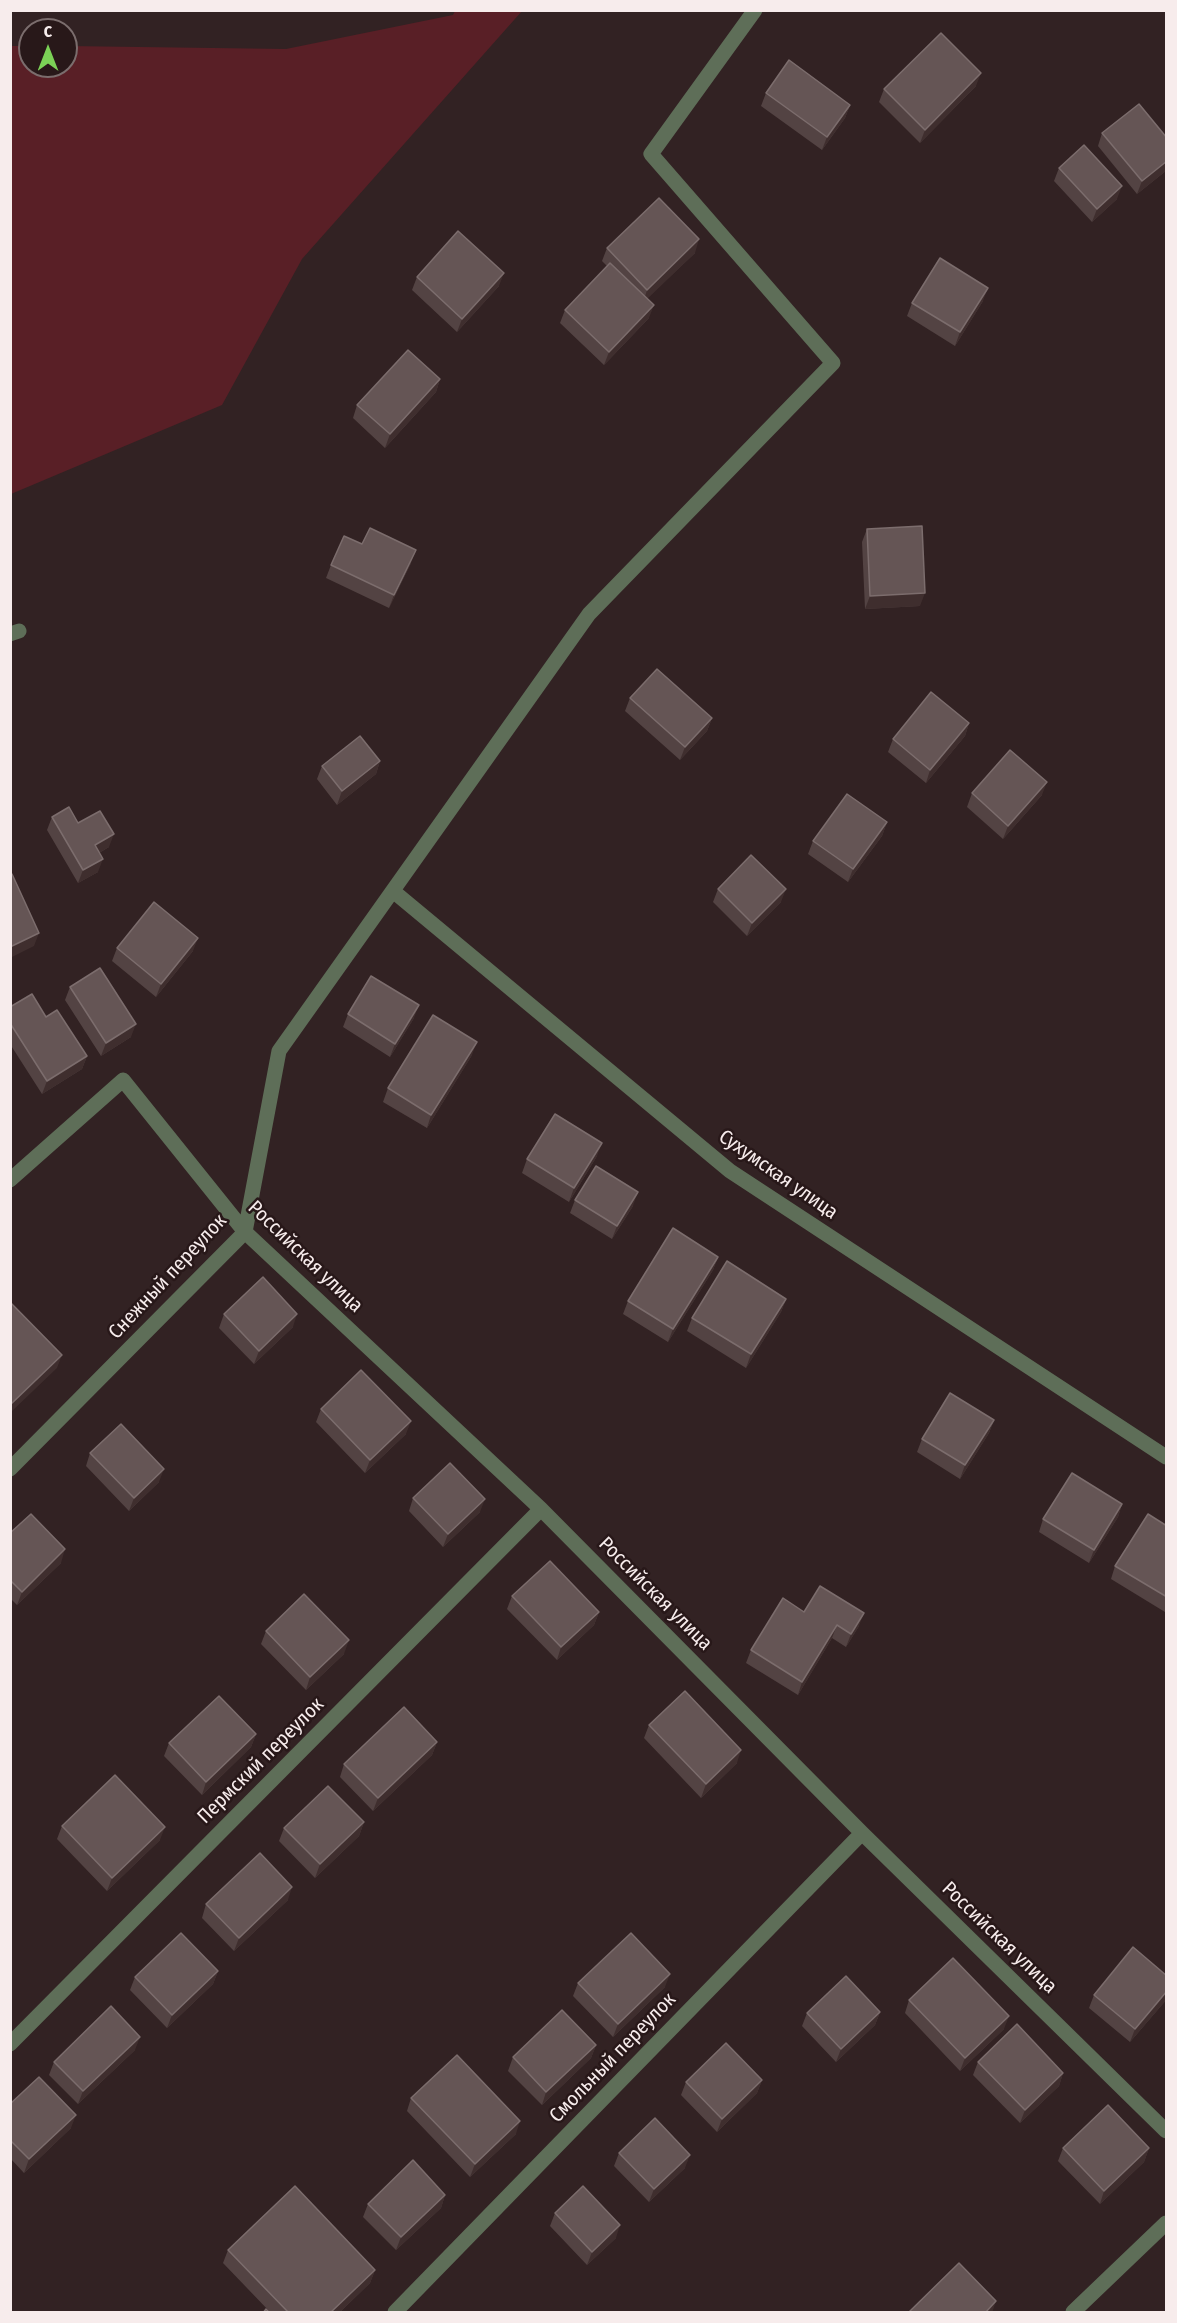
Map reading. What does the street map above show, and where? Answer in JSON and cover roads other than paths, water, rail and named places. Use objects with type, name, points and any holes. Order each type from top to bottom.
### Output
[{"type":"street","name":"Снежный переулок","points":[[10,1469],[245,1232],[279,1051],[589,614],[833,363],[651,154],[754,10]]},
{"type":"street","name":"Сухумская улица","points":[[393,891],[730,1171],[1167,1457]]},
{"type":"street","name":"Российская улица","points":[[10,1180],[123,1080],[245,1232],[541,1509],[862,1833],[1167,2131]]},
{"type":"street","name":"Пермский переулок","points":[[10,2044],[541,1509]]},
{"type":"street","name":"Смольный переулок","points":[[395,2313],[862,1833]]},
{"type":"street","points":[[1073,2313],[1167,2223]]}]
